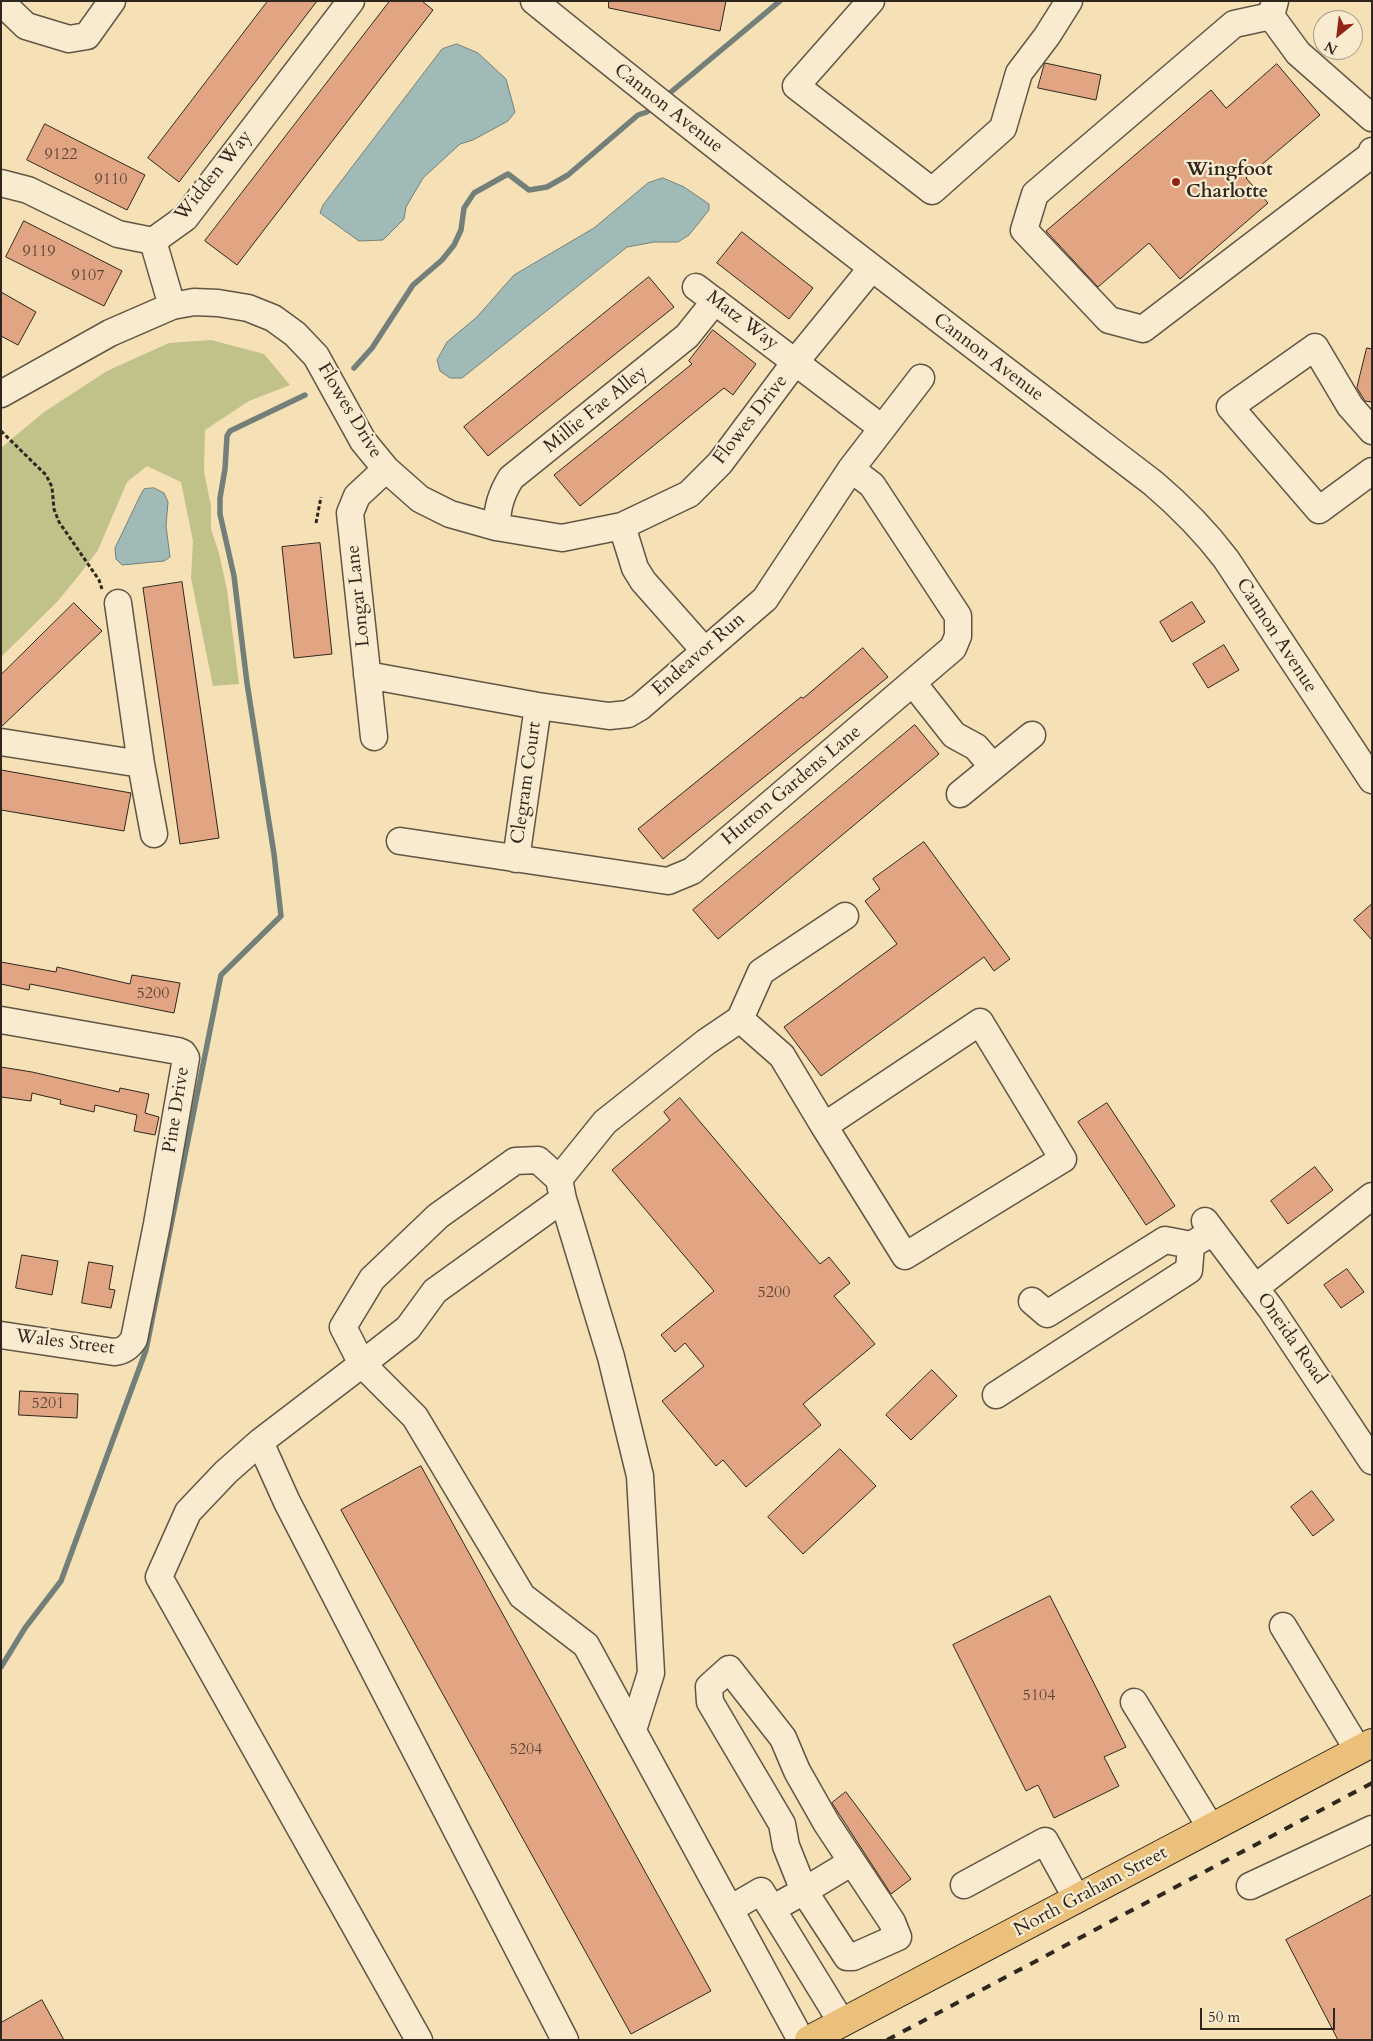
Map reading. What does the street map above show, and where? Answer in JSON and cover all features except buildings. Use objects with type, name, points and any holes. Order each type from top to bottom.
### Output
[{"type":"main road","name":"North Graham Street","points":[[809,2040],[1365,1746]]},
{"type":"street","points":[[1,2],[26,26],[69,39],[87,36],[112,1]]},
{"type":"street","name":"Widden Way","points":[[153,241],[185,218],[351,1]]},
{"type":"street","name":"Cannon Avenue","points":[[534,1],[871,269],[1153,483],[1202,529],[1237,575],[1372,780]]},
{"type":"street","points":[[870,1],[796,86],[932,191],[1003,128],[1019,73],[1047,36],[1069,1]]},
{"type":"street","points":[[1372,118],[1298,53],[1273,9],[1234,24],[1035,194],[1024,230],[1109,320],[1143,329],[1371,155],[1372,151]]},
{"type":"street","points":[[1,183],[28,190],[118,234],[153,241],[172,306]]},
{"type":"street","name":"Flowes Drive","points":[[2,392],[110,333],[172,306],[202,302],[248,308],[273,318],[295,334],[316,356],[363,441],[386,469],[420,499],[450,514],[496,528],[562,538],[622,526],[689,494],[720,463],[796,362],[871,269]]},
{"type":"street","name":"Matz Way","points":[[705,294],[882,428]]},
{"type":"street","name":"Millie Fae Alley","points":[[496,528],[502,492],[512,478],[687,336],[705,294]]},
{"type":"street","points":[[1372,431],[1350,406],[1315,347],[1230,407],[1319,510],[1372,471]]},
{"type":"street","name":"Endeavor Run","points":[[367,675],[538,706],[609,716],[628,714],[640,706],[765,599],[851,469],[922,378]]},
{"type":"street","name":"Longar Lane","points":[[374,736],[350,513],[357,496],[386,469]]},
{"type":"street","name":"Hutton Gardens Lane","points":[[400,841],[668,882],[692,871],[953,648],[958,636],[958,616],[872,485],[851,469]]},
{"type":"street","points":[[622,526],[635,568],[643,581],[704,650]]},
{"type":"street","points":[[111,600],[154,834]]},
{"type":"street","points":[[913,683],[954,735],[976,747],[993,767]]},
{"type":"street","name":"Clegram Court","points":[[516,859],[538,706]]},
{"type":"street","points":[[960,794],[1032,735]]},
{"type":"street","points":[[1,742],[141,764]]},
{"type":"street","points":[[419,2040],[159,1577],[188,1512],[226,1472],[260,1442],[408,1328],[435,1291],[561,1189],[605,1122],[706,1042],[740,1019],[760,972],[845,916]]},
{"type":"street","points":[[740,1019],[782,1056],[824,1126],[905,1256],[1063,1159],[980,1022],[824,1126]]},
{"type":"street","name":"Pine Drive","points":[[1,1020],[178,1051],[183,1053],[186,1058],[153,1243],[134,1339],[129,1347]]},
{"type":"street","points":[[633,1730],[651,1673],[640,1476],[611,1358],[561,1189],[538,1160],[515,1161],[438,1216],[372,1280],[344,1327],[362,1364],[415,1417],[522,1596],[586,1645],[801,2040]]},
{"type":"street","points":[[1255,1288],[1372,1196]]},
{"type":"street","name":"Oneida Road","points":[[1190,1245],[1209,1226],[1255,1288],[1372,1461]]},
{"type":"street","points":[[996,1395],[1190,1270],[1190,1245],[1165,1240],[1047,1314],[1032,1301]]},
{"type":"street","name":"Wales Street","points":[[1,1335],[114,1352],[120,1352],[129,1347]]},
{"type":"street","points":[[260,1442],[292,1511],[565,2040]]},
{"type":"street","points":[[1283,1626],[1365,1746]]},
{"type":"street","points":[[729,1668],[782,1738],[797,1771],[827,1824],[892,1922],[898,1937],[853,1957],[847,1957],[804,1891],[786,1846],[782,1824],[710,1702],[709,1687],[729,1668]]},
{"type":"street","points":[[1134,1702],[1210,1828]]},
{"type":"street","points":[[1250,1886],[1372,1829]]},
{"type":"street","points":[[964,1885],[1044,1841],[1077,1899]]},
{"type":"street","points":[[772,1909],[852,1862]]},
{"type":"street","points":[[730,1909],[761,1891],[842,2022]]},
{"type":"path","points":[[1,431],[46,475],[52,487],[54,509],[59,522],[111,600]]},
{"type":"path","points":[[316,523],[321,497]]},
{"type":"green space","points":[[211,340],[264,354],[290,385],[249,401],[205,430],[204,472],[211,506],[211,529],[219,553],[227,590],[239,684],[213,686],[191,578],[193,541],[181,482],[147,466],[127,482],[98,550],[80,574],[57,602],[1,657],[1,448],[44,412],[107,371],[169,343]]},
{"type":"water","points":[[457,44],[478,53],[506,79],[515,112],[508,121],[473,140],[460,144],[423,178],[406,207],[404,219],[383,240],[359,241],[320,213],[323,205],[442,49]]},
{"type":"water","points":[[663,178],[684,187],[709,204],[709,210],[689,235],[678,242],[654,242],[627,247],[462,378],[450,378],[440,371],[437,360],[447,342],[477,317],[514,275],[594,228],[648,183]]},
{"type":"water","points":[[154,488],[164,493],[168,502],[166,526],[170,557],[164,561],[122,565],[116,559],[115,548],[144,489]]},
{"type":"waterway","points":[[665,97],[780,1]]},
{"type":"waterway","points":[[354,368],[372,348],[413,285],[442,260],[454,245],[461,230],[464,208],[474,193],[508,174],[529,190],[547,187],[568,175],[638,115],[647,112],[654,106]]},
{"type":"waterway","points":[[1,1667],[25,1628],[61,1581],[146,1350],[221,975],[281,916],[274,854],[247,683],[234,576],[220,514],[220,498],[225,469],[227,436],[230,431],[305,395]]},
{"type":"railway","points":[[887,2040],[1372,1783]]},
{"type":"place","name":"Wingfoot Charlotte","points":[[1176,182]]}]
